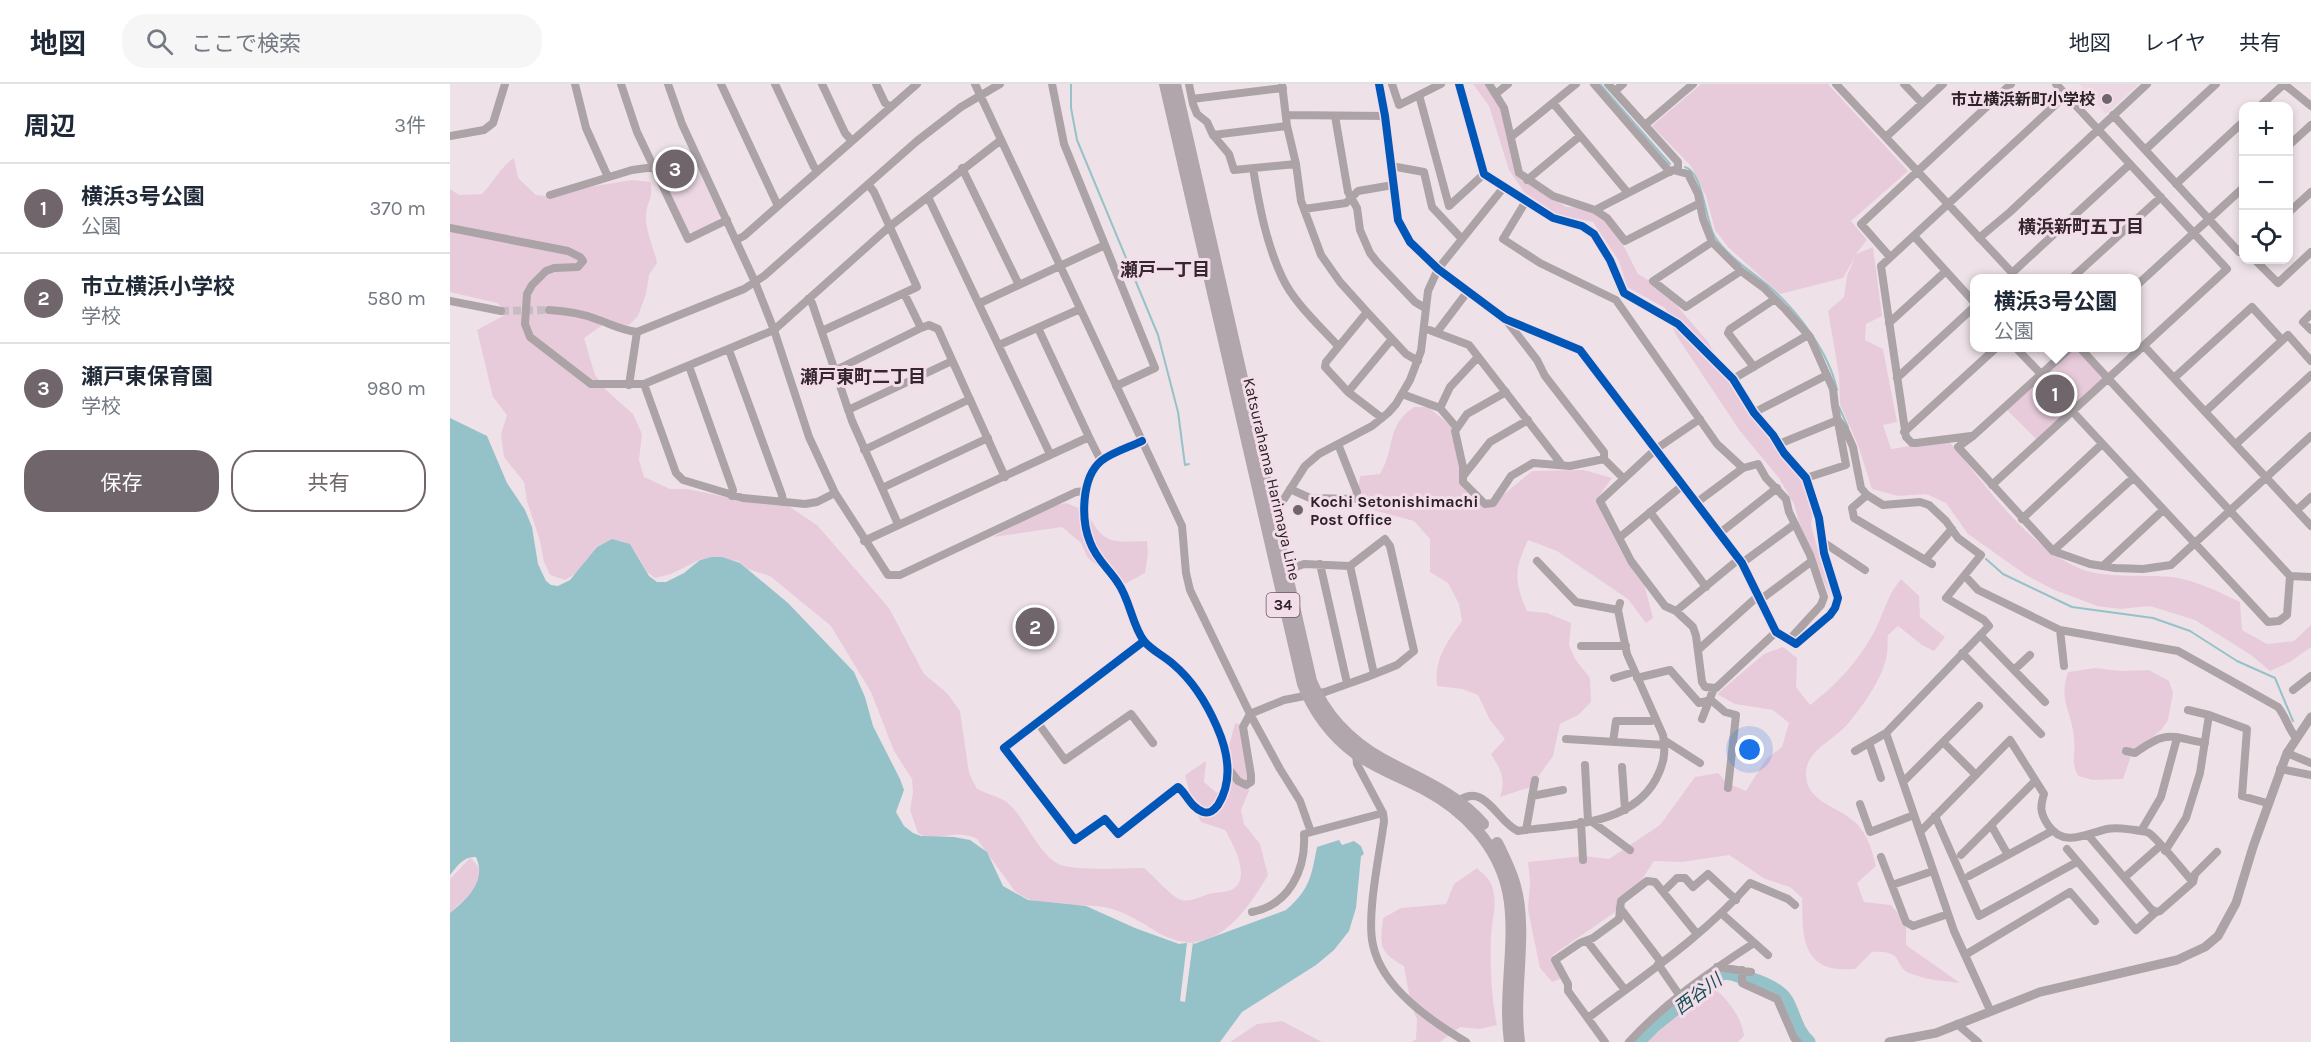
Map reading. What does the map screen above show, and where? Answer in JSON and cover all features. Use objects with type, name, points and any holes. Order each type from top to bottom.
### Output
[{"type":"main road","name":"Katsurahama Harimaya Line","points":[[1165,84],[1268,514]]},
{"type":"main road","name":"Katsurahama Harimaya Line","points":[[1175,84],[1281,572],[1295,655],[1321,719],[1338,739],[1356,753],[1471,811],[1495,840],[1516,886],[1519,938],[1516,1023],[1519,1042]]},
{"type":"main road","name":"Katsurahama Harimaya Line","points":[[1312,695],[1359,744],[1381,759],[1428,781],[1456,804],[1488,845],[1508,891],[1510,943],[1506,1000],[1510,1042]]},
{"type":"street","points":[[450,136],[484,130],[493,123],[505,84]]},
{"type":"street","points":[[575,84],[586,128],[608,177]]},
{"type":"street","points":[[621,84],[629,115],[688,239],[727,220]]},
{"type":"street","points":[[668,84],[682,124],[755,282],[774,330],[809,437],[835,493],[888,575],[900,575],[1076,492],[1086,491]]},
{"type":"street","points":[[721,84],[778,206]]},
{"type":"street","points":[[776,84],[814,167],[818,171]]},
{"type":"street","points":[[822,84],[845,133],[852,141]]},
{"type":"street","points":[[876,84],[885,103],[891,107]]},
{"type":"street","points":[[736,240],[917,84]]},
{"type":"street","points":[[975,84],[1182,526],[1186,573],[1190,590],[1250,714],[1280,770],[1300,801],[1311,832]]},
{"type":"street","points":[[549,310],[572,312],[596,319],[623,331],[637,332],[711,303],[755,282],[917,141],[979,94],[1000,84]]},
{"type":"street","points":[[1052,84],[1064,144],[1155,368],[1116,386]]},
{"type":"street","points":[[1189,84],[1197,114],[1207,122],[1213,135],[1233,160],[1234,170],[1296,164]]},
{"type":"street","points":[[1379,84],[1398,220],[1410,242],[1438,269],[1505,319],[1580,350],[1741,561],[1776,632],[1796,644],[1830,615],[1837,603],[1837,593],[1822,542],[1819,518],[1806,478],[1753,413],[1733,379],[1678,324],[1624,293],[1610,260],[1594,234],[1582,226],[1553,218],[1484,174],[1460,84]]},
{"type":"street","points":[[1392,84],[1399,105],[1441,84]]},
{"type":"street","points":[[1489,84],[1497,93],[1504,108],[1519,173],[1553,196],[1595,210],[1607,218],[1625,241],[1700,203]]},
{"type":"street","points":[[1497,93],[1508,84]]},
{"type":"street","points":[[1511,137],[1576,84]]},
{"type":"street","points":[[1594,84],[1674,172]]},
{"type":"street","points":[[1608,84],[1678,162],[1674,172]]},
{"type":"street","points":[[1614,92],[1623,84]]},
{"type":"street","points":[[1645,125],[1693,84]]},
{"type":"street","points":[[1836,84],[2012,274]]},
{"type":"street","points":[[1904,84],[1922,103]]},
{"type":"street","points":[[1886,137],[1942,84]]},
{"type":"street","points":[[1890,257],[1861,224],[2011,84]]},
{"type":"street","points":[[2056,84],[2227,269],[2141,349]]},
{"type":"street","points":[[1979,238],[2147,84]]},
{"type":"street","points":[[2145,150],[2216,84]]},
{"type":"street","points":[[2264,102],[2284,84],[2311,106]]},
{"type":"street","points":[[1192,99],[1283,86],[1287,126],[1296,164],[1301,201],[1321,255],[1340,282],[1367,312],[1407,354],[1418,361]]},
{"type":"street","points":[[1419,95],[1449,206],[1484,174]]},
{"type":"street","points":[[1973,436],[1916,443],[1908,440],[1904,432],[1881,266],[2067,95]]},
{"type":"street","points":[[1553,103],[1628,193]]},
{"type":"street","points":[[1286,115],[1385,116]]},
{"type":"street","points":[[2113,115],[2239,252]]},
{"type":"street","points":[[1335,116],[1348,192],[1357,208],[1360,230],[1370,253],[1415,302],[1425,308]]},
{"type":"street","points":[[2293,142],[2311,125]]},
{"type":"street","points":[[1213,135],[1287,126]]},
{"type":"street","points":[[2176,184],[2239,126]]},
{"type":"street","points":[[1527,180],[1580,136]]},
{"type":"street","points":[[450,228],[568,251],[580,257],[583,261],[578,267],[554,268],[546,271],[532,285],[527,294],[525,324],[530,337],[591,384],[644,384],[774,330],[889,227],[962,168],[1001,140]]},
{"type":"street","points":[[550,195],[653,166],[699,161]]},
{"type":"street","points":[[2016,274],[2130,164]]},
{"type":"street","points":[[1391,166],[1424,172],[1432,207],[1462,239]]},
{"type":"street","points":[[962,168],[1019,285]]},
{"type":"street","points":[[1253,168],[1260,212],[1283,278],[1305,310],[1338,346]]},
{"type":"street","points":[[1595,210],[1674,172],[1688,174],[1698,194],[1703,219],[1712,242],[1741,271],[1775,299],[1808,335],[1833,389],[1846,465],[1806,478]]},
{"type":"street","points":[[822,331],[917,287],[874,192],[868,184]]},
{"type":"street","points":[[1304,209],[1346,203],[1358,191],[1393,185]]},
{"type":"street","points":[[1268,514],[1284,499],[1305,466],[1319,454],[1382,418],[1402,394],[1418,361],[1428,291],[1438,269],[1504,187]]},
{"type":"street","points":[[2141,281],[2239,192]]},
{"type":"street","points":[[2292,210],[2311,192]]},
{"type":"street","points":[[928,197],[1050,454]]},
{"type":"street","points":[[2077,274],[2161,197]]},
{"type":"street","points":[[1526,201],[1503,239],[1540,263],[1616,300],[1717,444],[1743,468]]},
{"type":"street","points":[[1914,236],[1970,298]]},
{"type":"street","points":[[1712,242],[1653,281],[1686,307],[1741,271]]},
{"type":"street","points":[[980,303],[1105,245]]},
{"type":"street","points":[[2259,264],[2278,283],[2311,252]]},
{"type":"street","points":[[1889,323],[1946,271]]},
{"type":"street","points":[[1437,332],[1468,291]]},
{"type":"street","points":[[904,293],[921,328]]},
{"type":"street","points":[[1616,300],[1624,293]]},
{"type":"street","points":[[1754,367],[1728,333],[1730,329],[1775,299]]},
{"type":"street","points":[[808,300],[812,303],[864,450],[898,524]]},
{"type":"street","points":[[450,301],[501,311]]},
{"type":"street","points":[[2174,378],[2252,307],[2282,340]]},
{"type":"street","points":[[999,345],[1080,309]]},
{"type":"street","points":[[1897,378],[1970,311]]},
{"type":"street","points":[[1367,312],[1338,346],[1325,367],[1348,392],[1382,418]]},
{"type":"street","points":[[2311,314],[2303,322],[2311,330]]},
{"type":"street","points":[[1505,319],[1537,360],[1545,376],[1604,452],[1604,459],[1624,479]]},
{"type":"street","points":[[836,370],[921,328],[929,325],[938,328],[1005,477]]},
{"type":"street","points":[[1038,328],[1101,461]]},
{"type":"street","points":[[1424,328],[1469,345],[1562,465]]},
{"type":"street","points":[[629,385],[637,332]]},
{"type":"street","points":[[1733,379],[1808,335]]},
{"type":"street","points":[[2206,411],[2288,335],[2311,361]]},
{"type":"street","points":[[1348,392],[1392,339]]},
{"type":"street","points":[[2144,346],[2311,526]]},
{"type":"street","points":[[729,350],[783,502]]},
{"type":"street","points":[[1904,432],[1992,352]]},
{"type":"street","points":[[2020,352],[2041,374]]},
{"type":"street","points":[[2066,352],[1958,447],[2022,519],[2054,551],[2103,566],[2143,569],[2171,565],[2311,436]]},
{"type":"street","points":[[2084,352],[2290,576],[2311,577]]},
{"type":"street","points":[[1992,485],[2137,352]]},
{"type":"street","points":[[1440,408],[1450,387],[1478,357]]},
{"type":"street","points":[[848,410],[952,361]]},
{"type":"street","points":[[689,366],[733,490],[732,496]]},
{"type":"street","points":[[1753,413],[1827,375]]},
{"type":"street","points":[[2236,444],[2311,375]]},
{"type":"street","points":[[644,384],[676,473],[683,480],[732,496],[805,504],[817,502],[835,493]]},
{"type":"street","points":[[1506,392],[1467,414],[1455,431],[1464,475],[1463,482],[1485,504],[1493,503],[1516,471],[1537,462],[1570,466],[1604,459]]},
{"type":"street","points":[[1402,394],[1440,408],[1457,428]]},
{"type":"street","points":[[864,450],[970,399]]},
{"type":"street","points":[[2072,411],[2268,622],[2276,622],[2287,615],[2290,576]]},
{"type":"street","points":[[1700,419],[1656,449],[1600,501],[1631,561],[1665,606],[1676,611],[1693,627],[1702,682],[1705,687],[1714,688]]},
{"type":"street","points":[[1464,475],[1490,442],[1528,420]]},
{"type":"street","points":[[1779,444],[1838,420]]},
{"type":"street","points":[[1838,420],[1853,447],[1861,488],[1867,495],[1883,505],[1920,502],[1929,505],[1958,538],[1981,555],[1946,598],[1984,620],[1989,626],[1886,733],[1855,751]]},
{"type":"street","points":[[882,488],[988,438]]},
{"type":"street","points":[[864,541],[1089,438]]},
{"type":"street","points":[[1142,441],[1101,461],[1090,477],[1086,491],[1084,523],[1090,543],[1100,562],[1119,584],[1144,641],[1174,665],[1199,694],[1217,728],[1228,778],[1223,796],[1213,811],[1207,813],[1192,805],[1178,787],[1118,834],[1105,819],[1075,840],[1004,748],[1144,641]]},
{"type":"street","points":[[1290,489],[1310,498],[1355,499],[1358,492],[1338,444]]},
{"type":"street","points":[[2022,519],[2102,444]]},
{"type":"street","points":[[1696,503],[1743,468],[1758,464],[1766,478],[1786,499],[1812,561],[1824,601],[1788,640]]},
{"type":"street","points":[[2054,551],[2133,478]]},
{"type":"street","points":[[1619,538],[1683,485]]},
{"type":"street","points":[[1720,534],[1777,488]]},
{"type":"street","points":[[1867,495],[1852,508],[1854,518],[1928,562],[1952,529]]},
{"type":"street","points":[[2297,510],[2311,497]]},
{"type":"street","points":[[2103,566],[2163,510]]},
{"type":"street","points":[[1650,512],[1706,586]]},
{"type":"street","points":[[1676,611],[1706,586],[1795,524]]},
{"type":"street","points":[[1227,766],[1238,780],[1246,785],[1251,782],[1243,728],[1250,714],[1284,700],[1312,695],[1374,674],[1397,665],[1414,651],[1390,546],[1385,539],[1350,566],[1304,564],[1281,572]]},
{"type":"street","points":[[1822,542],[1866,570]]},
{"type":"street","points":[[1456,804],[1472,797],[1486,800],[1512,828],[1518,831],[1587,822],[1612,816],[1625,810],[1647,792],[1661,768],[1665,755],[1664,742],[1635,675],[1626,646],[1619,607],[1576,602],[1537,561]]},
{"type":"street","points":[[1698,650],[1759,598],[1812,561]]},
{"type":"street","points":[[1320,564],[1347,683]]},
{"type":"street","points":[[1350,566],[1374,674]]},
{"type":"street","points":[[1965,576],[1978,590],[2060,630],[2178,651],[2278,707],[2286,717],[2296,738]]},
{"type":"street","points":[[2060,630],[2064,666]]},
{"type":"street","points":[[1702,719],[1714,688],[1776,632]]},
{"type":"street","points":[[1980,635],[2045,702]]},
{"type":"street","points":[[1581,646],[1626,646]]},
{"type":"street","points":[[1962,653],[2041,734]]},
{"type":"street","points":[[2014,670],[2030,655]]},
{"type":"street","points":[[1614,678],[1670,670],[1699,703],[1711,700]]},
{"type":"street","points":[[2293,690],[2309,681]]},
{"type":"street","points":[[1711,700],[1725,712],[1736,715],[1728,788]]},
{"type":"street","points":[[1903,782],[1979,706]]},
{"type":"street","points":[[2188,710],[2247,729],[2242,796],[2267,803]]},
{"type":"street","points":[[1038,723],[1065,760],[1131,714],[1153,743]]},
{"type":"street","points":[[2124,877],[2162,849],[2186,818],[2200,773],[2209,715]]},
{"type":"street","points":[[1889,1042],[1936,1033],[2040,992],[2177,960],[2205,947],[2218,936],[2236,903],[2280,769],[2287,753],[2311,717]]},
{"type":"street","points":[[1613,742],[1616,721],[1651,721]]},
{"type":"street","points":[[1886,733],[1948,914],[1990,1010]]},
{"type":"street","points":[[2126,751],[2135,753],[2164,735],[2205,743]]},
{"type":"street","points":[[2141,831],[2161,797],[2176,738]]},
{"type":"street","points":[[1566,739],[1664,742],[1700,763]]},
{"type":"street","points":[[1920,832],[2010,740],[2044,794],[2040,807],[2041,813],[2052,831],[2068,839],[2109,829],[2149,833],[2193,882]]},
{"type":"street","points":[[1943,742],[1976,775]]},
{"type":"street","points":[[1869,744],[1881,778]]},
{"type":"street","points":[[1356,753],[1358,764],[1383,813],[1384,821],[1372,917],[1372,943],[1376,956],[1402,994],[1424,1014],[1466,1042]]},
{"type":"street","points":[[2287,753],[2311,763]]},
{"type":"street","points":[[1583,860],[1587,822],[1585,765]]},
{"type":"street","points":[[1622,767],[1625,810]]},
{"type":"street","points":[[2280,769],[2311,775]]},
{"type":"street","points":[[1526,830],[1535,780]]},
{"type":"street","points":[[1961,855],[2036,781]]},
{"type":"street","points":[[1532,796],[1563,790]]},
{"type":"street","points":[[1860,804],[1870,832],[1914,815]]},
{"type":"street","points":[[1252,912],[1269,907],[1286,895],[1299,876],[1305,848],[1304,834],[1383,813]]},
{"type":"street","points":[[1935,816],[1979,916],[2077,862]]},
{"type":"street","points":[[1587,822],[1630,850]]},
{"type":"street","points":[[1991,825],[2008,855]]},
{"type":"street","points":[[1969,876],[2052,831]]},
{"type":"street","points":[[2088,835],[2156,912]]},
{"type":"street","points":[[2067,849],[2136,930],[2193,882],[2195,874],[2217,852]]},
{"type":"street","points":[[1881,857],[1906,922],[1913,926],[1948,914]]},
{"type":"street","points":[[1892,885],[1934,871]]},
{"type":"street","points":[[1663,892],[1677,878],[1685,879],[1693,887],[1708,874],[1736,900]]},
{"type":"street","points":[[1605,1042],[1568,991],[1569,984],[1556,964],[1558,958],[1580,943],[1593,938],[1619,919],[1621,901],[1647,881],[1655,882],[1697,934]]},
{"type":"street","points":[[1588,1018],[1697,934],[1736,900],[1750,883],[1788,899],[1795,905]]},
{"type":"street","points":[[1965,956],[2070,892],[2095,921]]},
{"type":"street","points":[[1620,908],[1660,963],[1680,996]]},
{"type":"street","points":[[1721,913],[1768,955]]},
{"type":"street","points":[[1587,941],[1625,990]]},
{"type":"street","points":[[1629,1042],[1649,1020],[1717,967],[1754,944]]},
{"type":"street","points":[[1717,967],[1751,972]]},
{"type":"street","points":[[1742,970],[1742,983],[1777,999],[1794,1038],[1798,1042]]},
{"type":"street","points":[[1957,1024],[1978,1042]]},
{"type":"shaded area","points":[[1473,84],[1489,84],[1501,109],[1517,161],[1528,181],[1566,207],[1596,208],[1618,235],[1638,274],[1662,288],[1708,342],[1732,384],[1777,448],[1807,483],[1814,507],[1811,525],[1831,597],[1803,536],[1794,504],[1779,478],[1740,431],[1676,335],[1665,308],[1627,287],[1619,261],[1593,222],[1558,215],[1524,192],[1509,170],[1489,106]]},
{"type":"shaded area","points":[[1701,84],[1828,84],[1908,171],[1851,221],[1867,240],[1856,254],[1873,247],[1882,316],[1866,324],[1865,340],[1883,349],[1897,422],[1883,425],[1891,449],[1948,440],[2024,529],[2060,558],[2079,568],[2100,574],[2171,577],[2197,583],[2240,602],[2242,630],[2267,644],[2294,641],[2311,625],[2311,647],[2290,662],[2270,671],[2251,655],[2195,620],[2150,606],[2120,609],[2097,606],[2052,589],[2026,575],[1968,534],[1946,503],[1926,494],[1898,496],[1872,489],[1858,445],[1840,404],[1839,375],[1828,311],[1844,297],[1847,276],[1855,257],[1843,278],[1780,294],[1728,247],[1715,230],[1706,196],[1691,166],[1652,126]]},
{"type":"shaded area","name":"市立横浜新町小学校","points":[[2079,84],[2139,84],[2106,114]]},
{"type":"shaded area","points":[[514,158],[518,178],[536,195],[556,197],[570,190],[632,180],[651,182],[646,221],[657,263],[649,275],[646,294],[638,316],[629,325],[604,324],[584,338],[595,375],[606,390],[633,414],[642,434],[639,460],[644,477],[670,489],[688,489],[744,501],[777,503],[790,507],[817,525],[889,608],[924,674],[947,693],[960,711],[969,773],[977,789],[1007,802],[1053,861],[1079,868],[1144,868],[1182,900],[1192,900],[1236,887],[1241,872],[1233,844],[1225,830],[1201,822],[1192,803],[1185,775],[1206,761],[1204,782],[1217,793],[1224,785],[1227,754],[1235,723],[1243,725],[1250,773],[1249,791],[1241,810],[1244,824],[1260,844],[1268,875],[1248,906],[1236,919],[1209,938],[1193,942],[1176,940],[1110,908],[1045,904],[1023,897],[1014,890],[977,839],[960,835],[928,839],[918,833],[910,810],[913,793],[912,779],[894,751],[871,692],[831,626],[770,576],[748,569],[738,561],[715,558],[701,559],[671,574],[655,578],[647,572],[634,550],[624,542],[611,540],[596,547],[584,569],[565,580],[550,575],[544,562],[524,482],[504,457],[501,434],[507,415],[493,397],[477,330],[503,316],[503,309],[497,303],[450,292],[450,189],[459,195],[482,194]]},
{"type":"shaded area","points":[[692,166],[698,169],[720,216],[717,222],[694,233],[687,231],[660,175],[664,169]]},
{"type":"shaded area","points":[[2071,352],[2079,352],[2103,379],[2036,439],[2007,410]]},
{"type":"shaded area","points":[[1414,407],[1428,407],[1455,429],[1464,454],[1465,475],[1471,499],[1492,504],[1532,471],[1584,470],[1612,478],[1597,499],[1602,514],[1627,563],[1642,576],[1653,618],[1646,623],[1628,599],[1557,551],[1528,540],[1520,560],[1517,576],[1527,611],[1547,613],[1571,623],[1569,645],[1575,659],[1590,678],[1591,702],[1578,715],[1560,724],[1553,756],[1531,787],[1500,797],[1503,785],[1502,775],[1491,754],[1505,739],[1490,720],[1478,695],[1462,689],[1437,686],[1440,659],[1462,621],[1459,604],[1448,583],[1430,572],[1430,539],[1414,521],[1373,510],[1358,490],[1360,476],[1380,474],[1399,422]]},
{"type":"shaded area","points":[[1066,503],[1086,511],[1098,530],[1109,539],[1124,542],[1147,541],[1145,573],[1125,584],[1114,574],[1105,572],[1088,558],[1081,543],[1062,527],[993,537],[1046,508]]},
{"type":"shaded area","points":[[1901,579],[1919,596],[1920,617],[1945,637],[1934,651],[1922,645],[1898,626],[1888,635],[1885,663],[1871,692],[1846,726],[1810,759],[1806,774],[1812,792],[1826,804],[1850,818],[1867,838],[1876,866],[1857,883],[1864,902],[1891,905],[1906,923],[1906,945],[1960,983],[1928,979],[1909,973],[1904,970],[1894,955],[1882,952],[1872,952],[1855,969],[1834,969],[1821,964],[1813,957],[1805,940],[1802,898],[1790,887],[1765,879],[1729,855],[1682,862],[1654,861],[1633,893],[1618,910],[1553,955],[1562,978],[1552,982],[1540,968],[1528,910],[1530,881],[1528,862],[1584,856],[1609,859],[1660,825],[1695,777],[1718,773],[1727,783],[1746,791],[1766,759],[1782,747],[1789,723],[1773,710],[1735,704],[1717,694],[1764,654],[1783,647],[1797,658],[1796,687],[1810,705],[1840,679],[1857,658],[1872,636],[1890,596]]},
{"type":"shaded area","points":[[2095,668],[2121,671],[2149,670],[2169,681],[2173,693],[2168,720],[2161,730],[2131,756],[2123,779],[2093,780],[2078,776],[2074,765],[2074,738],[2065,699],[2065,682],[2068,672]]},
{"type":"shaded area","points":[[470,858],[477,865],[478,880],[475,887],[450,913],[450,879]]},
{"type":"shaded area","points":[[1477,868],[1490,881],[1494,893],[1491,970],[1497,1025],[1480,1029],[1460,1027],[1440,1042],[1412,1042],[1416,1039],[1417,1019],[1411,1005],[1404,966],[1389,956],[1383,947],[1381,935],[1383,918],[1401,908],[1446,904],[1454,884]]},
{"type":"shaded area","points":[[1715,989],[1738,1016],[1744,1036],[1738,1042],[1648,1042],[1646,1040],[1667,1015],[1685,1001]]},
{"type":"shaded area","points":[[1282,1021],[1322,1042],[1230,1042],[1257,1024]]},
{"type":"water","points":[[450,418],[487,436],[507,483],[525,510],[532,527],[538,564],[546,581],[551,585],[558,586],[570,580],[597,547],[612,539],[630,544],[649,576],[657,582],[666,582],[684,573],[700,560],[722,557],[740,563],[788,603],[854,672],[865,697],[873,726],[904,790],[896,812],[904,826],[921,836],[970,840],[987,852],[1003,886],[1028,900],[1086,906],[1135,928],[1179,944],[1193,942],[1194,944],[1286,910],[1305,889],[1317,847],[1339,840],[1342,845],[1354,841],[1361,846],[1364,854],[1361,856],[1356,908],[1349,931],[1334,950],[1316,965],[1242,1012],[1220,1042],[450,1042],[450,913],[474,889],[479,866],[476,857],[468,858],[461,862],[450,875]]},
{"type":"pier","points":[[1193,942],[1185,1002],[1180,1001],[1187,943]]},
{"type":"waterway","points":[[1071,84],[1071,108],[1077,140],[1158,335],[1178,412],[1185,465],[1189,464]]},
{"type":"waterway","points":[[1600,84],[1670,164]]},
{"type":"waterway","points":[[1685,167],[1696,178],[1715,237],[1734,258],[1770,287],[1791,308],[1820,347],[1837,390]]},
{"type":"waterway","points":[[1839,407],[1848,427]]},
{"type":"waterway","points":[[1986,559],[2003,574],[2072,607],[2153,618],[2190,631],[2237,661],[2275,678],[2293,721]]},
{"type":"waterway","name":"西谷川","points":[[1637,1042],[1654,1025],[1711,979],[1724,972],[1761,983],[1781,995],[1789,1006],[1800,1032],[1808,1042]]},
{"type":"tunnel","points":[[501,311],[549,310]]},
{"type":"cycle path","points":[[1379,84],[1398,220],[1410,242],[1438,269],[1505,319],[1580,350],[1742,563],[1776,632],[1796,644],[1830,615],[1838,598],[1824,553],[1819,518],[1806,478],[1754,413],[1733,379],[1678,324],[1624,293],[1610,260],[1594,234],[1582,226],[1553,218],[1484,174],[1459,84]]},
{"type":"cycle path","points":[[1142,441],[1110,455],[1094,468],[1086,488],[1084,511],[1087,533],[1096,554],[1122,590],[1144,641],[1180,670],[1209,710],[1224,746],[1227,766],[1226,786],[1218,805],[1210,812],[1203,812],[1195,807],[1178,787],[1118,834],[1105,819],[1075,840],[1004,748],[1144,641]]},
{"type":"place","name":"市立横浜新町小学校","points":[[2107,99]]},
{"type":"place","name":"瀬戸東保育園","points":[[675,169]]},
{"type":"place","name":"横浜3号公園","points":[[2055,394]]},
{"type":"place","name":"Kochi Setonishimachi Post Office","points":[[1298,510]]},
{"type":"place","name":"市立横浜小学校","points":[[1035,627]]},
{"type":"district","name":"横浜新町五丁目","points":[[2081,227]]},
{"type":"district","name":"瀬戸一丁目","points":[[1165,270]]},
{"type":"district","name":"瀬戸東町二丁目","points":[[863,377]]}]
